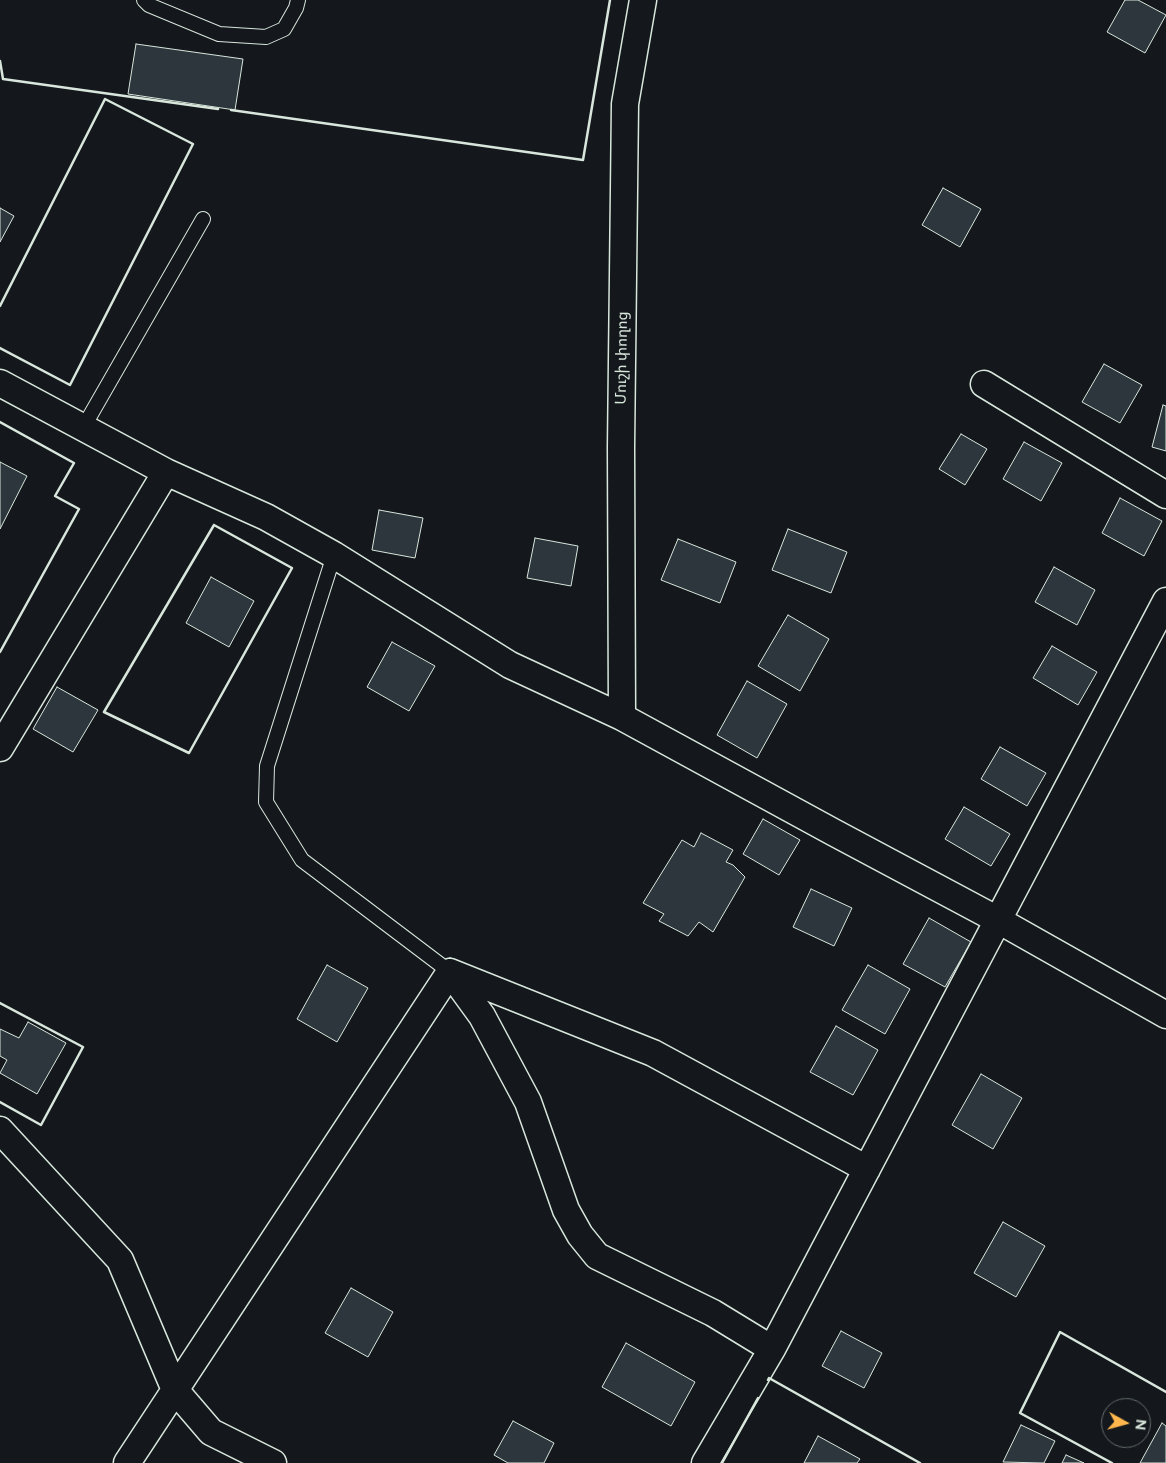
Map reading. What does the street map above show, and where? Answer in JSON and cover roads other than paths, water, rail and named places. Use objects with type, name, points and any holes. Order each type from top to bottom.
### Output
[{"type":"street","name":"Մուշի փողոց","points":[[622,717],[621,447],[625,104],[643,0]]},
{"type":"street","points":[[0,384],[166,472],[266,517],[334,555],[510,665],[622,717],[998,920],[1166,1015]]},
{"type":"street","points":[[984,384],[1166,496]]},
{"type":"street","points":[[0,748],[166,472]]},
{"type":"street","points":[[705,1463],[772,1349],[1166,601]]},
{"type":"street","points":[[450,972],[654,1053],[866,1169]]},
{"type":"street","points":[[450,972],[482,1016],[528,1102],[566,1210],[580,1234],[597,1256],[713,1313],[772,1349]]},
{"type":"street","points":[[126,1463],[450,972]]},
{"type":"street","points":[[0,1130],[120,1260],[175,1390],[211,1432],[273,1463]]},
{"type":"lane","points":[[144,0],[148,5],[219,34],[266,37],[284,29],[296,8],[298,0]]},
{"type":"lane","points":[[83,428],[204,218]]},
{"type":"lane","points":[[334,555],[268,766],[266,802],[302,860],[450,972]]}]
